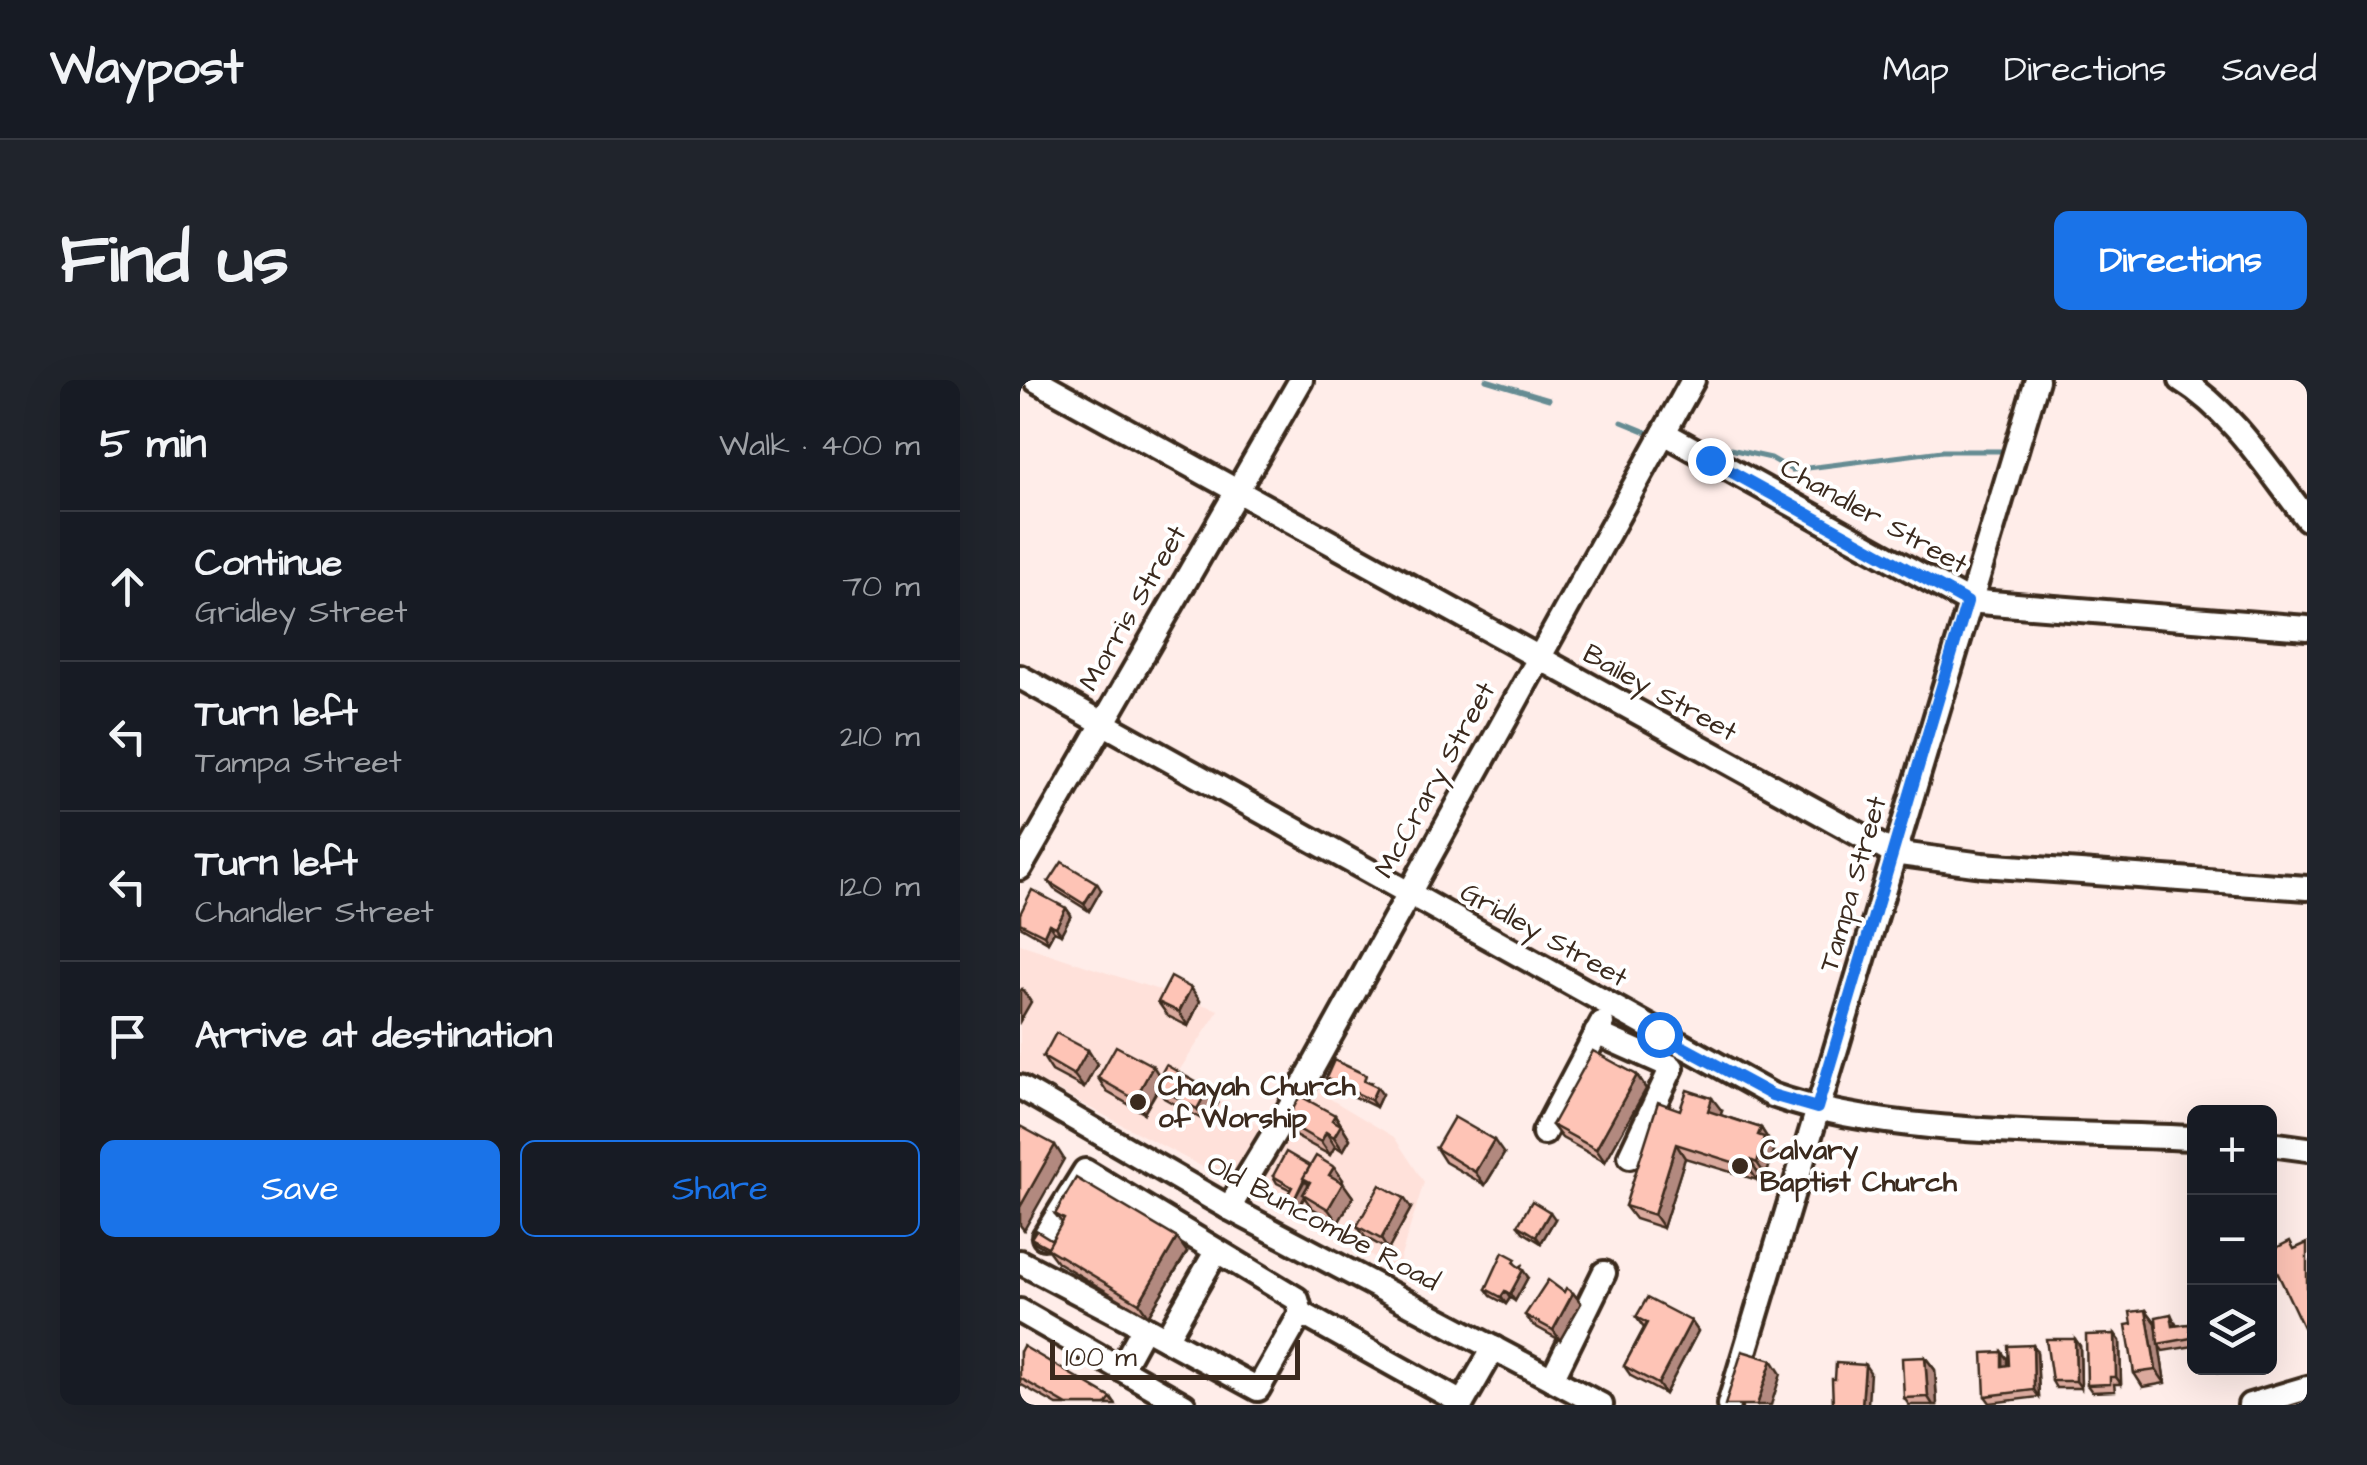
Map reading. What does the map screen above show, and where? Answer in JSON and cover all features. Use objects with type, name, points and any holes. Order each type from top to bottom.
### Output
[{"type":"street","name":"Bailey Street","points":[[1036,380],[1893,853],[1982,865],[2307,888]]},
{"type":"street","name":"Morris Street","points":[[1020,868],[1301,380]]},
{"type":"street","name":"McCrary Street","points":[[1229,1208],[1288,1110],[1694,380]]},
{"type":"street","name":"Tampa Street","points":[[1729,1405],[1967,602],[2037,380]]},
{"type":"street","points":[[2181,380],[2209,400],[2237,428],[2307,519]]},
{"type":"street","name":"Chandler Street","points":[[1664,434],[1967,602],[2307,628]]},
{"type":"street","name":"Gridley Street","points":[[1020,677],[1772,1095],[1817,1108],[1904,1122],[2187,1138]]},
{"type":"street","points":[[1544,1133],[1610,1006]]},
{"type":"street","points":[[1596,1033],[1691,1072],[1706,1061]]},
{"type":"street","points":[[1647,1056],[1659,1034]]},
{"type":"street","points":[[1630,1156],[1672,1067]]},
{"type":"street","name":"Old Buncombe Road","points":[[1020,1087],[1229,1208],[1602,1405]]},
{"type":"street","points":[[2277,1145],[2307,1149]]},
{"type":"street","points":[[1301,1313],[1258,1389],[1024,1264],[1085,1171],[1297,1299],[1301,1313],[1461,1404],[1494,1348]]},
{"type":"street","points":[[1166,1339],[1216,1252]]},
{"type":"street","points":[[1552,1379],[1604,1273]]},
{"type":"street","points":[[1020,1311],[1179,1404]]},
{"type":"street","points":[[1121,1369],[1144,1327]]},
{"type":"street","points":[[2250,1405],[2307,1388]]},
{"type":"shaded area","points":[[1020,944],[1219,1010],[1177,1074],[1259,1126],[1292,1076],[1394,1137],[1424,1182],[1397,1269],[1020,1071]]},
{"type":"building","points":[[1062,862],[1097,883],[1084,904],[1049,882]]},
{"type":"building","points":[[1032,890],[1066,908],[1056,927],[1049,924],[1044,935],[1020,923],[1020,914]]},
{"type":"building","points":[[1171,977],[1191,988],[1179,1012],[1158,1002]]},
{"type":"building","points":[[1056,1033],[1088,1050],[1074,1075],[1043,1057]]},
{"type":"building","points":[[1116,1046],[1153,1066],[1135,1099],[1098,1078]]},
{"type":"building","points":[[1593,1051],[1637,1075],[1596,1149],[1552,1125]]},
{"type":"building","points":[[1334,1060],[1366,1075],[1364,1081],[1377,1087],[1371,1100],[1326,1078]]},
{"type":"building","points":[[1166,1065],[1208,1089],[1197,1109],[1155,1085]]},
{"type":"building","name":"Calvary Baptist Church","points":[[1687,1090],[1712,1098],[1708,1111],[1761,1128],[1758,1135],[1764,1137],[1757,1163],[1750,1160],[1748,1167],[1676,1144],[1654,1215],[1625,1206],[1658,1102],[1680,1110]]},
{"type":"building","points":[[1300,1096],[1335,1115],[1332,1120],[1341,1125],[1334,1137],[1326,1132],[1321,1142],[1286,1122]]},
{"type":"building","points":[[1454,1117],[1494,1140],[1475,1172],[1436,1148]]},
{"type":"building","points":[[1020,1126],[1055,1145],[1020,1207]]},
{"type":"building","points":[[1286,1152],[1310,1166],[1294,1200],[1287,1196],[1292,1187],[1273,1176]]},
{"type":"building","points":[[1316,1156],[1334,1167],[1329,1175],[1343,1183],[1328,1209],[1303,1194],[1310,1182],[1303,1178]]},
{"type":"building","points":[[1076,1178],[1177,1238],[1139,1303],[1047,1248],[1064,1219],[1055,1214]]},
{"type":"building","points":[[1380,1185],[1404,1198],[1381,1239],[1357,1226]]},
{"type":"building","points":[[1532,1201],[1550,1212],[1536,1236],[1518,1225]]},
{"type":"building","points":[[1036,1230],[1052,1240],[1048,1247],[1031,1238]]},
{"type":"building","points":[[2290,1241],[2294,1249],[2307,1243],[2307,1325],[2303,1327],[2277,1272],[2277,1248]]},
{"type":"building","points":[[1503,1252],[1516,1259],[1514,1263],[1523,1270],[1510,1294],[1505,1291],[1501,1297],[1486,1289]]},
{"type":"building","points":[[1548,1280],[1564,1292],[1566,1288],[1573,1293],[1553,1330],[1525,1315]]},
{"type":"building","points":[[1647,1298],[1691,1321],[1658,1384],[1624,1366],[1647,1323],[1636,1317]]},
{"type":"building","points":[[2146,1310],[2156,1370],[2134,1373],[2126,1325],[2132,1324],[2130,1312]]},
{"type":"building","points":[[2171,1314],[2173,1326],[2187,1324],[2187,1339],[2158,1344],[2156,1317]]},
{"type":"building","points":[[2115,1334],[2116,1377],[2110,1377],[2110,1384],[2087,1385],[2086,1335]]},
{"type":"building","points":[[2046,1339],[2075,1339],[2076,1381],[2052,1381]]},
{"type":"building","points":[[2033,1345],[2034,1390],[1985,1396],[1983,1353],[2002,1352],[2002,1366],[2009,1365],[2008,1346]]},
{"type":"building","points":[[1023,1346],[1111,1398],[1106,1405],[1067,1405],[1020,1378]]},
{"type":"building","points":[[1742,1351],[1772,1360],[1757,1405],[1725,1405]]},
{"type":"building","points":[[1925,1357],[1928,1397],[1904,1398],[1902,1358]]},
{"type":"building","points":[[1836,1363],[1865,1365],[1862,1405],[1833,1405]]},
{"type":"waterway","points":[[1486,380],[1549,399]]},
{"type":"waterway","points":[[1622,422],[1649,433]]},
{"type":"waterway","points":[[1721,447],[1771,458],[1792,470],[1942,451],[2004,451]]},
{"type":"place","name":"Chayah Church of Worship","points":[[1138,1102]]},
{"type":"place","name":"Calvary Baptist Church","points":[[1740,1166]]},
{"type":"route","points":[[1659,1034],[1772,1095],[1817,1108],[1967,602],[1710,460]]}]
